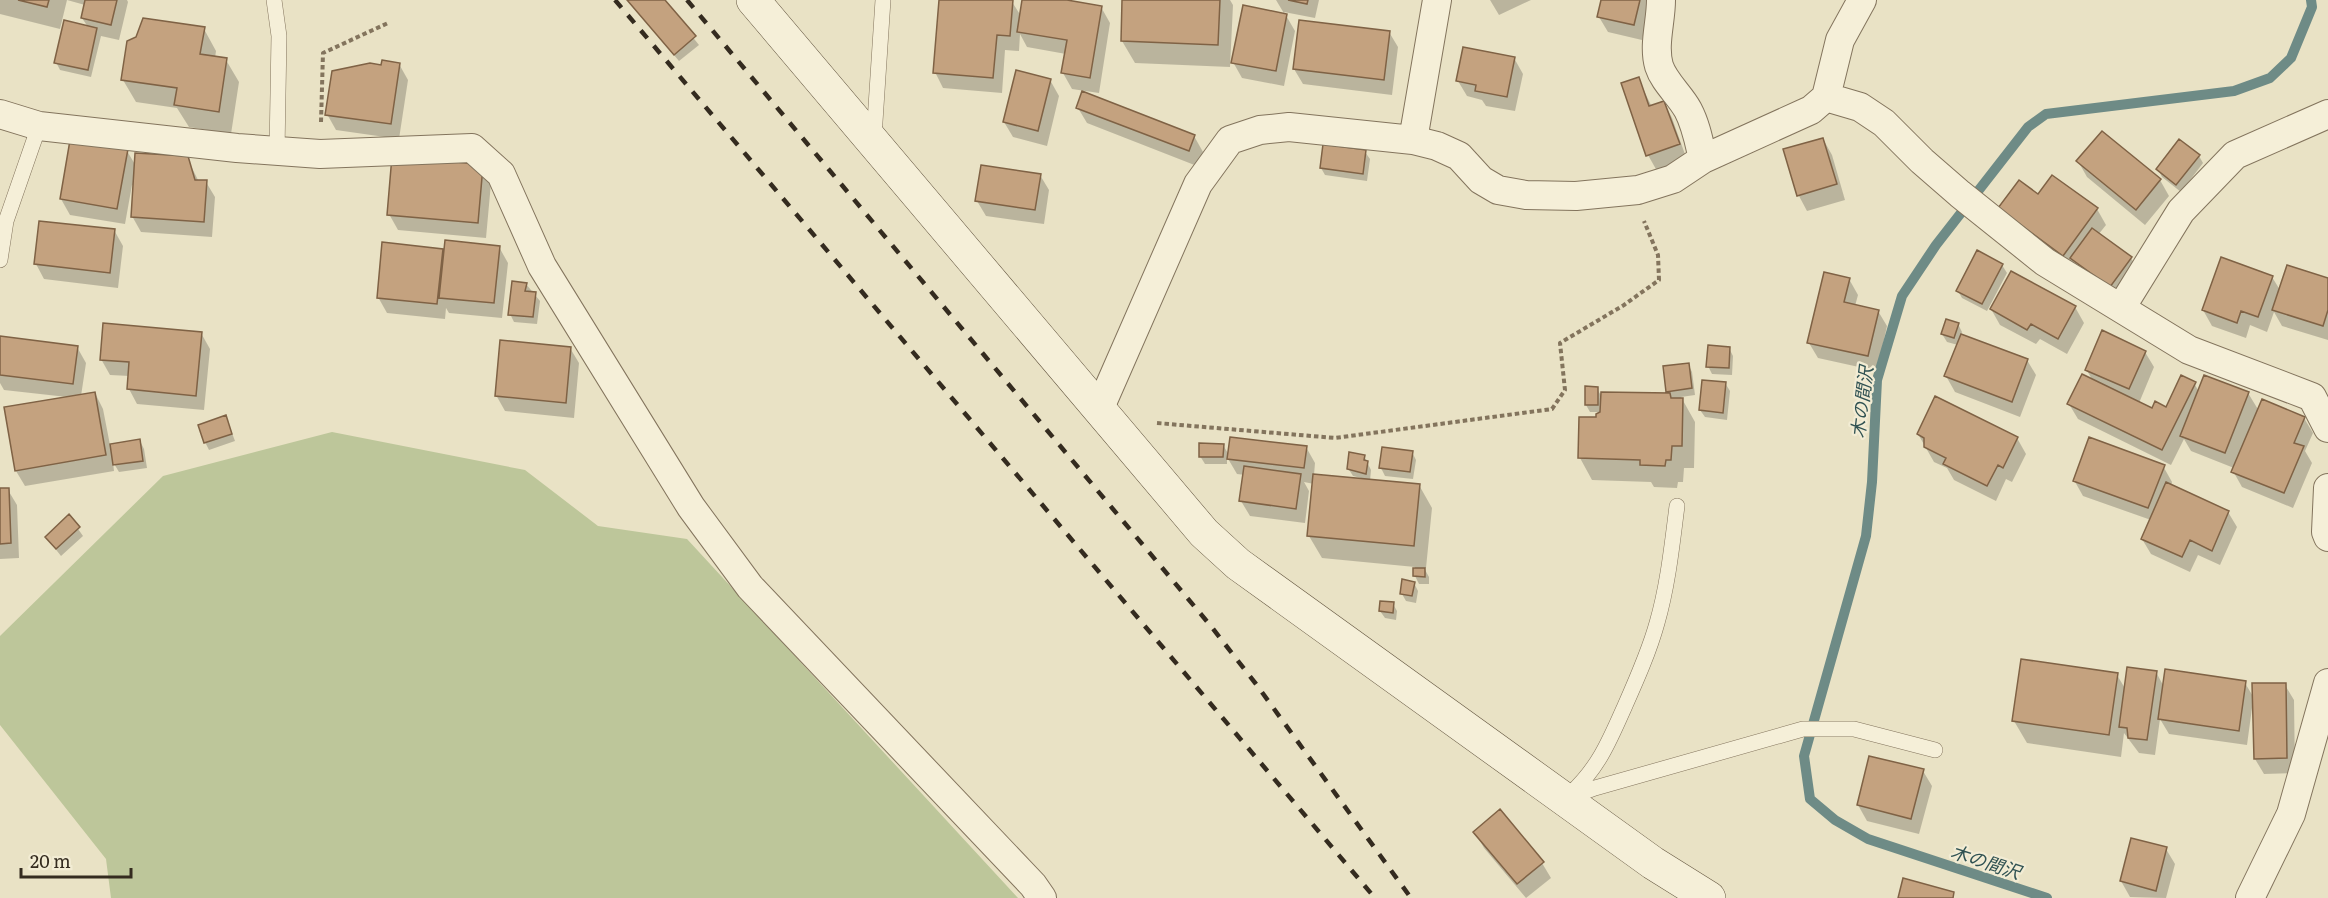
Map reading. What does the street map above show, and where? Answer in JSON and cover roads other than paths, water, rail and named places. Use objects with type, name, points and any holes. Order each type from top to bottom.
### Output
[{"type":"street","points":[[753,0],[1204,533],[1238,564],[1653,863],[1709,898]]},
{"type":"street","points":[[1413,140],[1437,0]]},
{"type":"street","points":[[1661,0],[1657,44],[1659,67],[1687,108],[1703,159]]},
{"type":"street","points":[[1102,414],[1198,184],[1230,140],[1260,130],[1289,127],[1413,140],[1437,146],[1460,156],[1481,180],[1498,190],[1526,195],[1576,196],[1638,190],[1673,179],[1703,159],[1810,110],[1826,97],[1840,39],[1862,0]]},
{"type":"street","points":[[1826,97],[1860,107],[1884,123],[1922,161],[1960,194],[2045,262],[2189,350],[2312,397],[2328,428]]},
{"type":"street","points":[[0,114],[39,126],[277,151],[320,154],[472,148],[501,174],[542,266],[691,507],[750,586],[1042,898]]},
{"type":"street","points":[[2121,308],[2181,211],[2235,154],[2328,114]]},
{"type":"street","points":[[2328,488],[2325,532],[2328,537]]},
{"type":"street","points":[[2250,898],[2291,814],[2328,683]]},
{"type":"lane","points":[[274,0],[279,36],[277,151]]},
{"type":"lane","points":[[874,143],[883,0]]},
{"type":"lane","points":[[0,260],[6,221],[39,126]]},
{"type":"lane","points":[[1565,799],[1585,780],[1604,754],[1641,668],[1662,604],[1677,506]]},
{"type":"lane","points":[[1565,799],[1606,784],[1803,729],[1854,729],[1935,750]]},
{"type":"waterway","name":"木の間沢","points":[[2047,898],[1868,839],[1835,820],[1810,799],[1804,756],[1866,536],[1872,482],[1877,380],[1902,296],[1936,245],[2028,127],[2046,114],[2234,91],[2270,78],[2291,58],[2312,7],[2311,0]]},
{"type":"railway","points":[[615,0],[1375,898]]},
{"type":"railway","points":[[687,0],[1210,625],[1256,684],[1411,898]]}]
